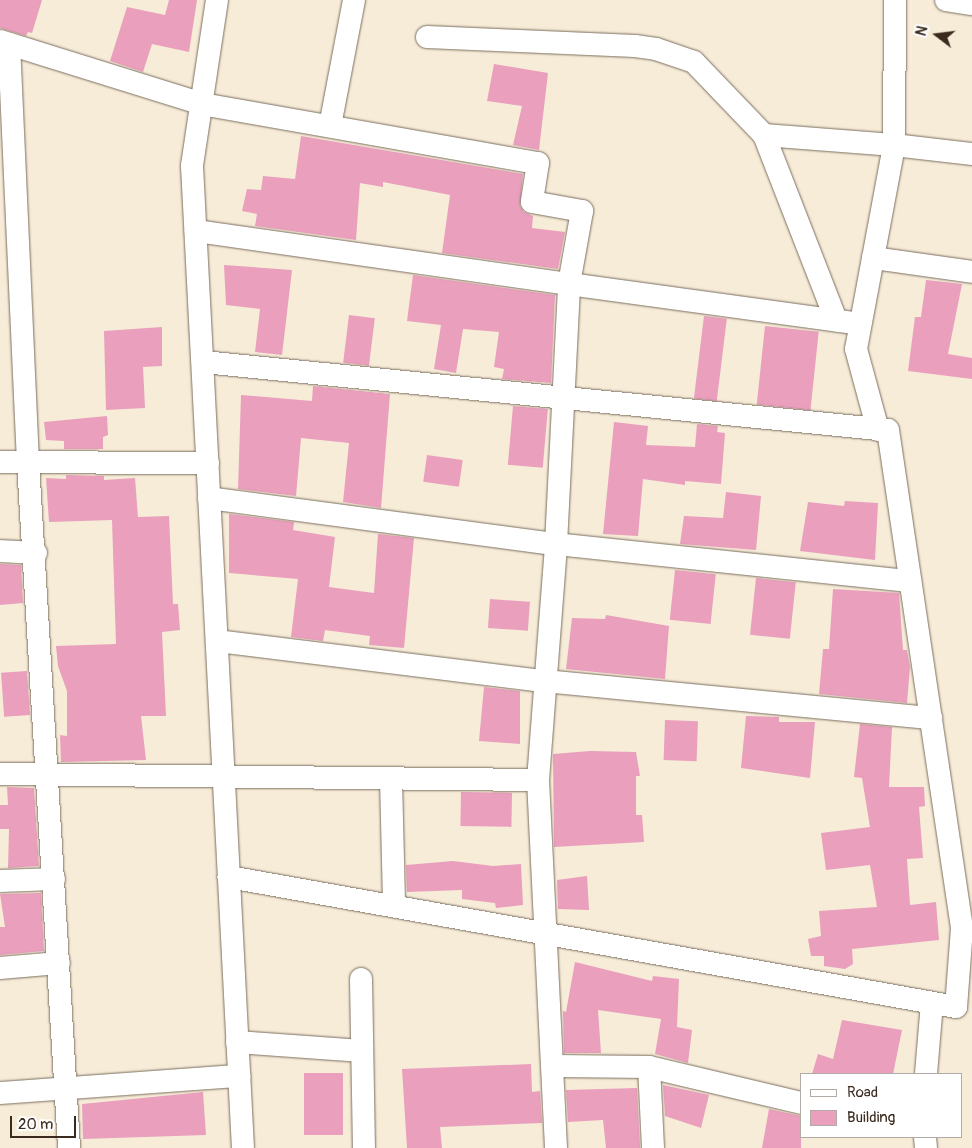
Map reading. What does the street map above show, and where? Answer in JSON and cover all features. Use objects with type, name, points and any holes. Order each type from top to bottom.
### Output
[{"type":"street","points":[[217,0],[192,166],[243,1148]]},
{"type":"street","points":[[330,126],[354,0]]},
{"type":"street","points":[[878,430],[856,349],[894,146],[896,0]]},
{"type":"street","points":[[946,0],[972,4]]},
{"type":"street","points":[[427,37],[635,46],[677,55],[694,62],[709,75],[735,109],[764,135],[836,320]]},
{"type":"street","points":[[69,1148],[5,42],[202,104],[538,163],[532,202],[582,211],[570,284],[556,544],[538,780],[555,1066],[556,1148]]},
{"type":"street","points":[[764,135],[972,154]]},
{"type":"street","points":[[196,231],[860,324]]},
{"type":"street","points":[[873,258],[972,272]]},
{"type":"street","points":[[203,362],[888,430],[962,928],[964,1008],[547,932],[229,877]]},
{"type":"street","points":[[0,462],[208,463]]},
{"type":"street","points":[[209,498],[556,544],[910,581]]},
{"type":"street","points":[[0,552],[36,553]]},
{"type":"street","points":[[217,641],[545,681],[931,718]]},
{"type":"street","points":[[0,774],[224,778],[538,780]]},
{"type":"street","points":[[391,779],[394,905]]},
{"type":"street","points":[[0,881],[54,880]]},
{"type":"street","points":[[0,968],[59,963]]},
{"type":"street","points":[[361,979],[364,1148]]},
{"type":"street","points":[[926,1073],[932,1003]]},
{"type":"street","points":[[237,1042],[362,1051]]},
{"type":"street","points":[[555,1066],[649,1067],[800,1103]]},
{"type":"street","points":[[649,1067],[653,1148]]},
{"type":"street","points":[[0,1093],[239,1076]]},
{"type":"building","points":[[0,0],[42,0],[32,33],[28,32],[26,36],[0,28]]},
{"type":"building","points":[[169,0],[197,0],[189,52],[152,44],[143,72],[110,61],[127,7],[165,15]]},
{"type":"building","points":[[494,64],[548,73],[539,150],[513,145],[522,106],[487,101]]},
{"type":"building","points":[[301,136],[523,174],[520,206],[524,212],[533,216],[532,228],[565,232],[558,269],[442,253],[450,195],[383,182],[383,187],[360,183],[356,240],[255,226],[257,214],[242,211],[247,189],[261,190],[263,176],[295,179]]},
{"type":"building","points":[[224,265],[292,270],[282,355],[255,352],[260,309],[226,305]]},
{"type":"building","points":[[413,275],[555,295],[551,383],[502,379],[504,369],[494,367],[499,332],[463,329],[456,373],[434,369],[441,325],[407,321]]},
{"type":"building","points":[[926,280],[962,284],[948,354],[972,358],[972,379],[908,371],[915,317],[921,317]]},
{"type":"building","points":[[349,315],[375,318],[369,366],[343,363]]},
{"type":"building","points":[[704,316],[727,319],[717,401],[694,398]]},
{"type":"building","points":[[765,326],[819,332],[810,410],[757,405]]},
{"type":"building","points":[[162,327],[162,366],[143,367],[145,408],[106,410],[104,331]]},
{"type":"building","points":[[313,386],[390,394],[381,508],[343,502],[349,443],[301,438],[296,496],[238,489],[241,395],[312,401]]},
{"type":"building","points":[[513,406],[548,409],[543,468],[508,465]]},
{"type":"building","points":[[107,416],[108,435],[103,437],[103,449],[64,449],[64,441],[46,440],[44,422]]},
{"type":"building","points":[[614,422],[648,426],[646,445],[695,447],[697,424],[718,426],[717,432],[725,433],[721,484],[685,481],[685,485],[643,479],[638,536],[603,534]]},
{"type":"building","points":[[427,455],[463,460],[459,487],[423,482]]},
{"type":"building","points":[[66,475],[104,476],[104,480],[135,478],[138,517],[169,516],[173,604],[178,604],[180,630],[162,632],[166,716],[141,716],[146,760],[61,762],[60,735],[67,736],[67,691],[58,666],[56,646],[116,644],[112,520],[49,522],[46,478],[66,479]]},
{"type":"building","points":[[726,492],[761,496],[756,550],[680,544],[684,516],[723,518]]},
{"type":"building","points":[[845,501],[878,503],[875,560],[800,551],[808,502],[844,506]]},
{"type":"building","points":[[229,514],[294,522],[293,530],[335,537],[329,587],[374,593],[378,534],[414,538],[404,648],[369,645],[370,636],[325,630],[323,641],[291,637],[298,579],[229,573]]},
{"type":"building","points":[[0,564],[21,565],[23,603],[0,605]]},
{"type":"building","points":[[675,570],[716,574],[711,624],[670,620]]},
{"type":"building","points":[[756,578],[796,582],[790,639],[750,635]]},
{"type":"building","points":[[833,589],[899,593],[903,650],[907,650],[910,667],[907,703],[819,694],[823,649],[829,649]]},
{"type":"building","points":[[490,599],[530,602],[528,631],[488,628]]},
{"type":"building","points":[[606,615],[669,626],[665,679],[566,669],[572,618],[605,619]]},
{"type":"building","points":[[27,671],[30,715],[4,717],[1,673]]},
{"type":"building","points":[[484,687],[520,691],[520,744],[479,741]]},
{"type":"building","points":[[746,716],[779,717],[779,722],[815,722],[810,778],[741,768]]},
{"type":"building","points":[[665,720],[698,721],[697,761],[664,760]]},
{"type":"building","points":[[860,724],[892,727],[889,787],[924,787],[925,806],[919,807],[923,858],[907,859],[910,905],[936,902],[939,940],[852,949],[853,964],[845,969],[824,966],[824,956],[811,956],[808,939],[821,936],[819,911],[877,907],[870,865],[826,870],[821,833],[870,827],[862,778],[854,777]]},
{"type":"building","points":[[590,751],[636,752],[640,776],[636,776],[636,815],[642,815],[644,842],[554,847],[553,754]]},
{"type":"building","points":[[7,787],[34,788],[39,866],[8,868],[9,829],[0,829],[0,805],[8,805]]},
{"type":"building","points":[[461,792],[512,793],[511,827],[460,826]]},
{"type":"building","points":[[453,861],[493,866],[521,864],[523,905],[496,908],[495,903],[462,899],[462,890],[407,892],[406,865]]},
{"type":"building","points":[[587,876],[589,910],[558,909],[557,880]]},
{"type":"building","points":[[41,893],[44,951],[0,955],[0,927],[5,927],[0,894]]},
{"type":"building","points":[[575,962],[652,981],[653,976],[679,979],[677,1027],[692,1030],[688,1063],[655,1054],[661,1019],[598,1010],[601,1053],[564,1053],[563,1011],[566,1012]]},
{"type":"building","points":[[842,1020],[902,1030],[893,1073],[812,1073],[818,1054],[833,1059]]},
{"type":"building","points":[[531,1064],[532,1092],[540,1091],[542,1123],[440,1127],[442,1148],[407,1148],[402,1069]]},
{"type":"building","points":[[304,1073],[343,1073],[343,1135],[304,1135]]},
{"type":"building","points":[[663,1085],[709,1095],[701,1128],[665,1116]]},
{"type":"building","points":[[637,1088],[640,1148],[606,1148],[603,1120],[568,1122],[566,1090]]},
{"type":"building","points":[[203,1092],[206,1135],[83,1139],[82,1104]]},
{"type":"building","points":[[769,1109],[800,1116],[801,1148],[762,1148]]}]
